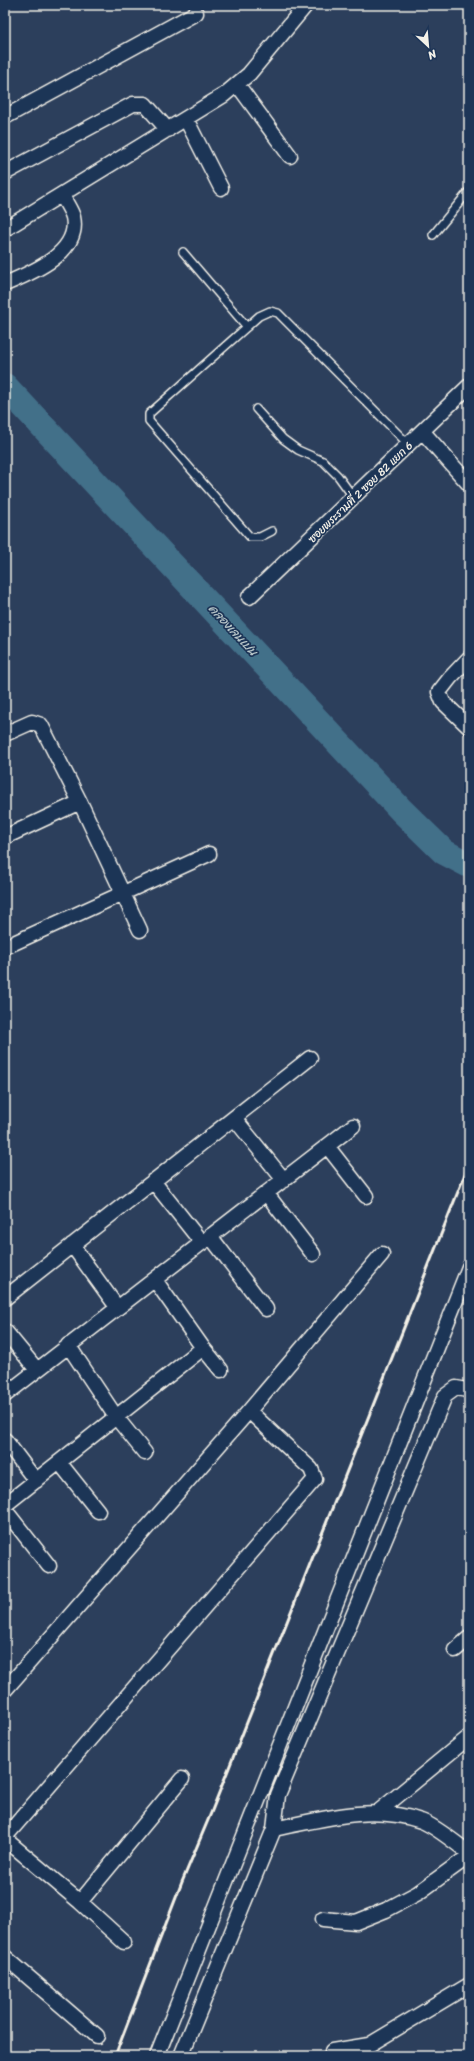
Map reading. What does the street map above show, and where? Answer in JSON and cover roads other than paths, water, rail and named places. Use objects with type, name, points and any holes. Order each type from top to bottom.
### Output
[{"type":"street","points":[[5,229],[224,95],[249,74],[306,5]]},
{"type":"street","points":[[5,117],[196,13]]},
{"type":"street","points":[[237,84],[290,156]]},
{"type":"street","points":[[5,173],[133,104],[145,104],[168,130]]},
{"type":"street","points":[[186,119],[221,188]]},
{"type":"street","points":[[5,284],[57,257],[71,240],[73,218],[62,195]]},
{"type":"street","name":"ซอยพระรามที่ 2 ซอย 82 แยก 6","points":[[249,597],[423,432],[469,386]]},
{"type":"street","points":[[423,432],[469,484]]},
{"type":"street","points":[[469,658],[439,692],[443,702],[469,727]]},
{"type":"street","points":[[5,734],[32,722],[41,725],[80,802],[140,930]]},
{"type":"street","points":[[5,837],[80,802]]},
{"type":"street","points":[[5,948],[209,854]]},
{"type":"street","points":[[5,1298],[310,1058]]},
{"type":"street","points":[[234,1118],[284,1180]]},
{"type":"street","points":[[5,1395],[353,1126]]},
{"type":"street","points":[[327,1146],[366,1196]]},
{"type":"street","points":[[153,1181],[266,1309]]},
{"type":"street","points":[[266,1193],[313,1254]]},
{"type":"street","points":[[72,1245],[117,1307]]},
{"type":"street","points":[[5,1690],[249,1411],[382,1254]]},
{"type":"street","points":[[157,2056],[469,1268]]},
{"type":"street","points":[[154,1280],[202,1348],[221,1370]]},
{"type":"street","points":[[5,1331],[37,1370]]},
{"type":"street","points":[[68,1345],[116,1417],[145,1453]]},
{"type":"street","points":[[5,1505],[202,1348]]},
{"type":"street","points":[[180,2056],[274,1828],[278,1795],[445,1396],[456,1388],[468,1390],[469,1392]]},
{"type":"street","points":[[124,1942],[5,1838],[315,1479],[311,1469],[249,1411]]},
{"type":"street","points":[[5,1440],[36,1481]]},
{"type":"street","points":[[59,1462],[98,1511]]},
{"type":"street","points":[[5,1510],[49,1566]]},
{"type":"street","points":[[455,1650],[469,1638]]},
{"type":"street","points":[[378,1812],[469,1737]]},
{"type":"street","points":[[80,1902],[182,1779]]},
{"type":"street","points":[[274,1828],[346,1814],[378,1812],[422,1821],[469,1853]]},
{"type":"street","points":[[323,1919],[356,1922],[386,1910],[418,1893],[469,1856]]},
{"type":"street","points":[[5,1957],[97,2036]]},
{"type":"street","points":[[332,2051],[369,2045],[469,1985]]},
{"type":"lane","points":[[433,235],[469,191]]},
{"type":"lane","points":[[183,252],[247,327]]},
{"type":"lane","points":[[272,531],[260,537],[250,537],[149,421],[149,414],[259,316],[270,311],[278,313],[409,445]]},
{"type":"lane","points":[[256,409],[283,439],[298,450],[323,461],[338,476],[354,498]]},
{"type":"waterway","name":"คลองเลนเปน","points":[[5,386],[401,810],[444,852],[469,865]]},
{"type":"railway","points":[[115,2056],[182,1882],[211,1813],[469,1164]]}]
